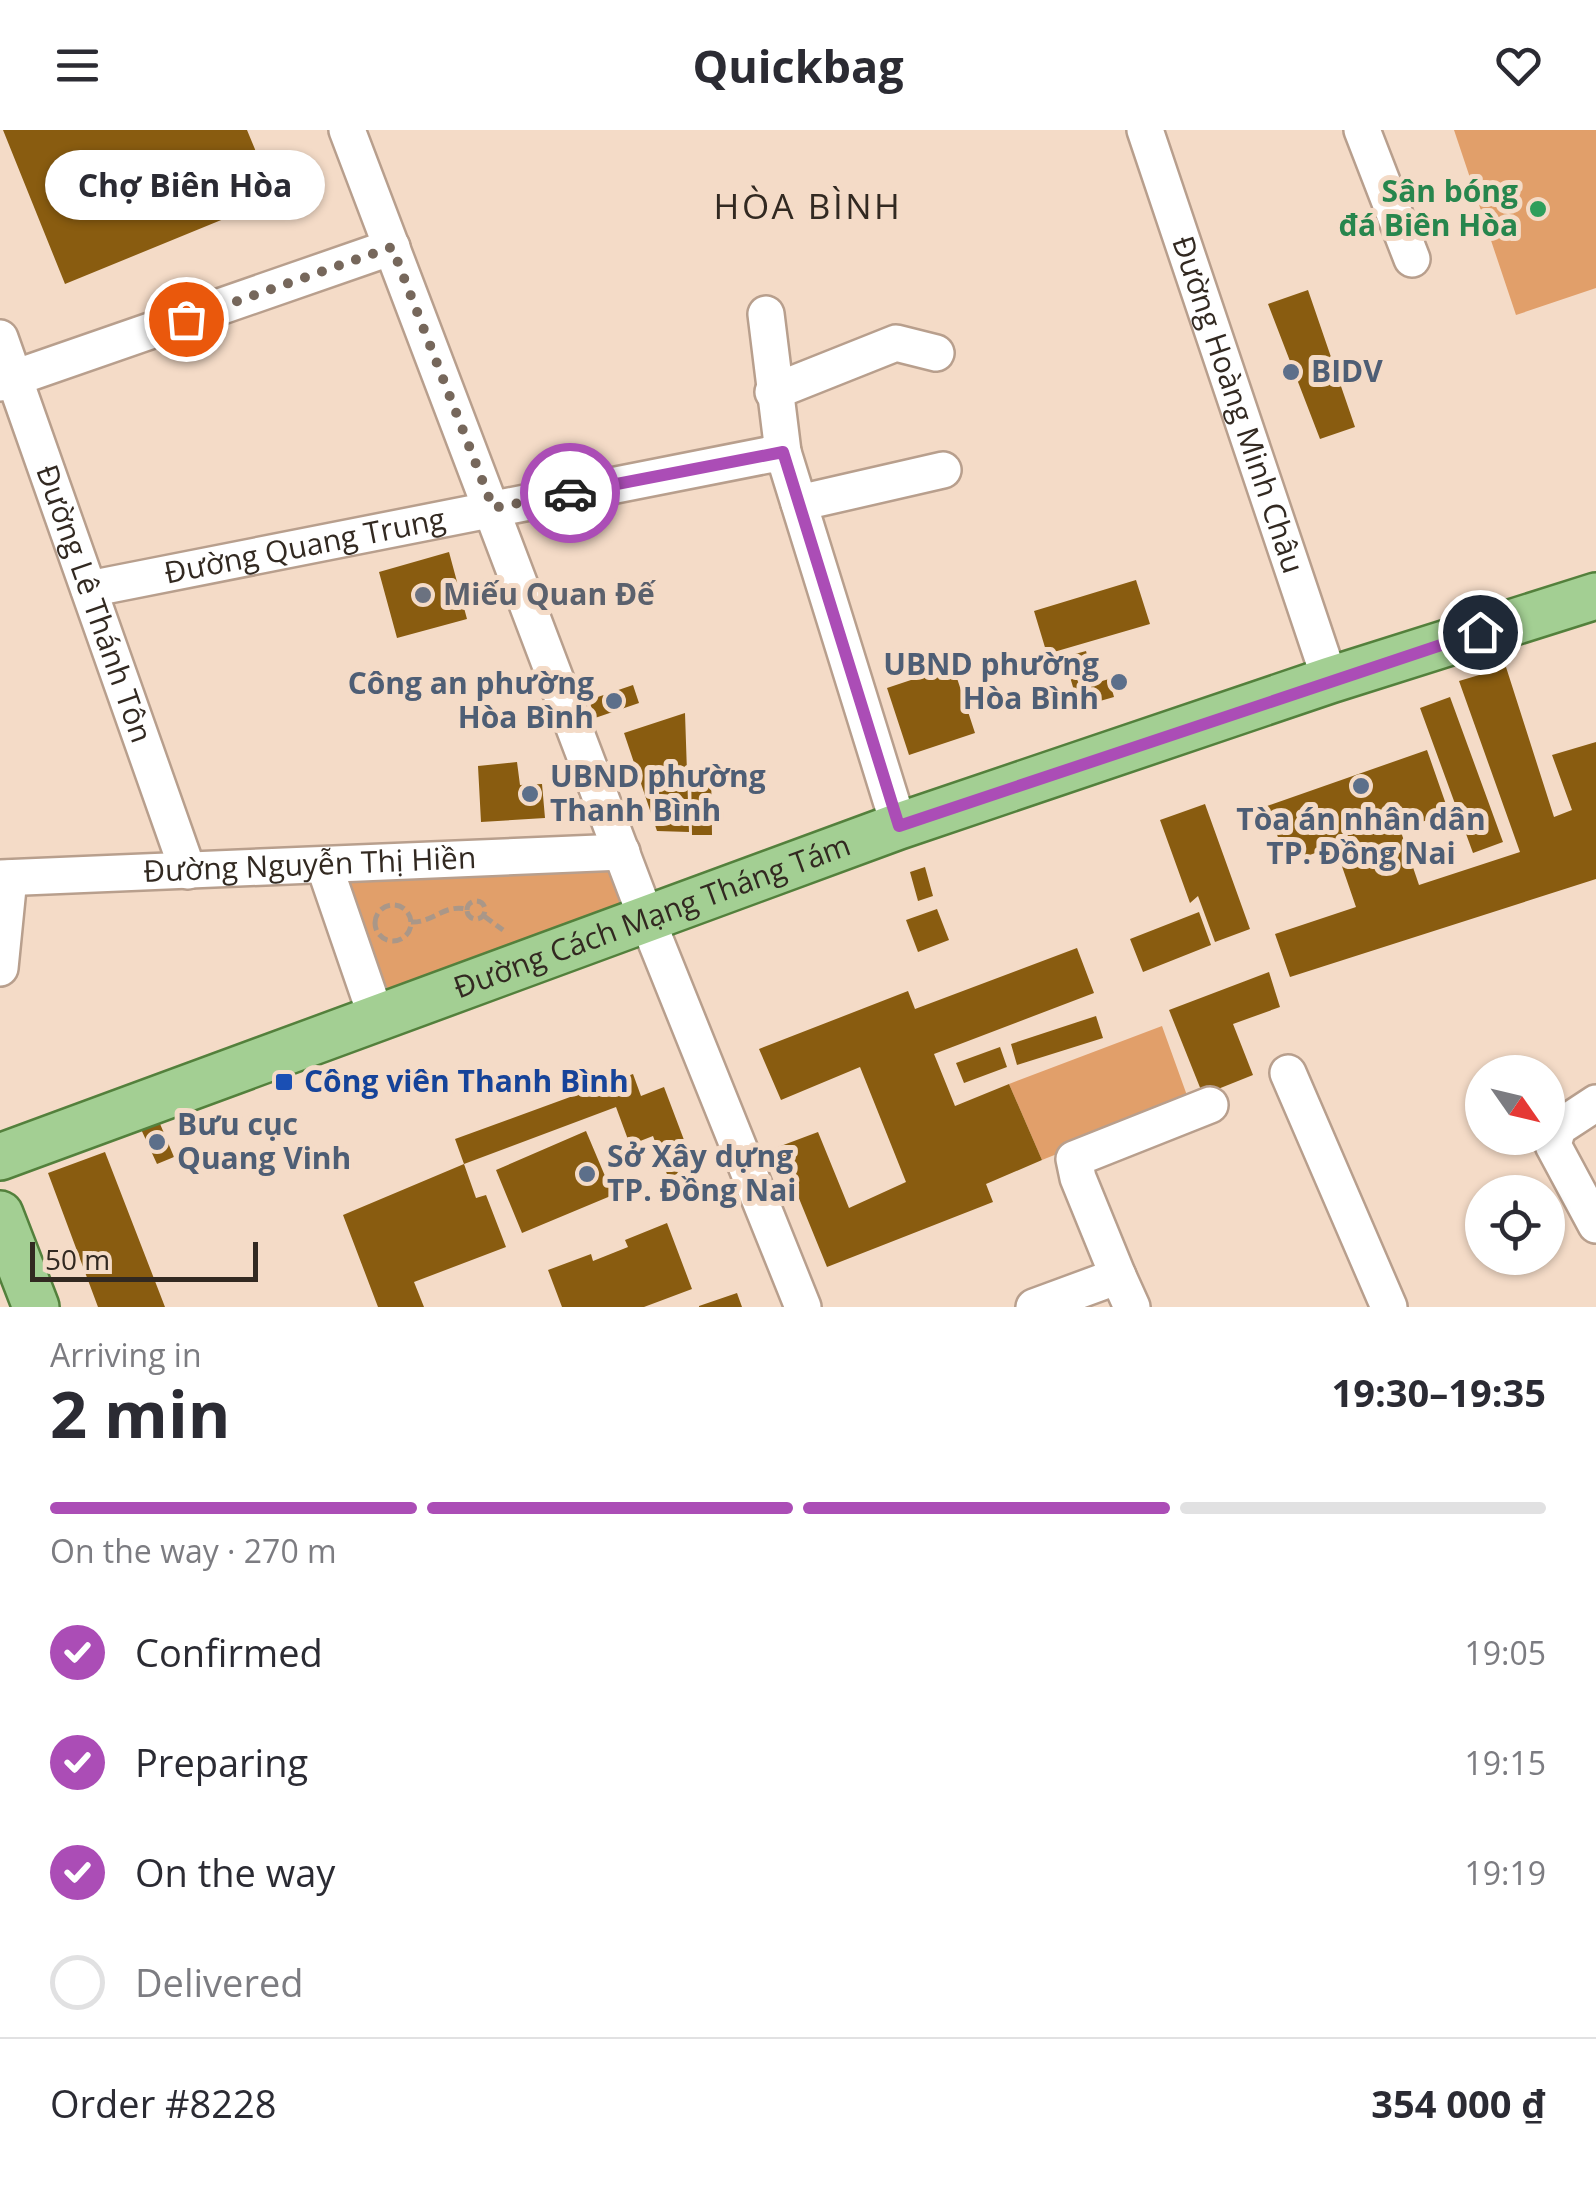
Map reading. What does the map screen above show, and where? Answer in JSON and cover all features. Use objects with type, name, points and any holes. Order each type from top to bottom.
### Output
[{"type":"main road","name":"Đường Cách Mạng Tháng Tám","points":[[0,1156],[899,826],[1330,680],[1596,596]]},
{"type":"main road","points":[[0,1214],[36,1307]]},
{"type":"street","points":[[347,130],[646,917],[803,1307]]},
{"type":"street","name":"Đường Hoàng Minh Châu","points":[[1145,130],[1330,680]]},
{"type":"street","points":[[1362,130],[1412,259]]},
{"type":"street","points":[[7,381],[392,247]]},
{"type":"street","points":[[766,314],[783,452],[899,826]]},
{"type":"street","name":"Đường Lê Thánh Tôn","points":[[0,338],[7,381],[89,589],[188,870]]},
{"type":"street","points":[[773,392],[896,343],[936,353]]},
{"type":"street","name":"Đường Quang Trung","points":[[89,589],[783,452]]},
{"type":"street","points":[[799,503],[943,470]]},
{"type":"street","name":"Đường Nguyễn Thị Hiền","points":[[4,878],[622,852]]},
{"type":"street","points":[[324,865],[377,1019]]},
{"type":"street","points":[[0,968],[4,878]]},
{"type":"street","points":[[1288,1073],[1389,1307]]},
{"type":"street","points":[[1596,1103],[1558,1128],[1553,1144],[1596,1226]]},
{"type":"street","points":[[1034,1307],[1125,1292],[1078,1178],[1074,1159],[1210,1104]]},
{"type":"path","points":[[488,886],[481,902],[483,916],[510,935],[494,941]]},
{"type":"path","points":[[466,909],[472,902],[481,902]]},
{"type":"path","points":[[393,905],[404,909],[411,922],[405,936],[395,941],[383,939],[374,925],[377,913],[393,905]]},
{"type":"path","points":[[411,922],[429,920],[450,907],[466,909]]},
{"type":"path","points":[[466,909],[472,919],[483,916]]},
{"type":"shaded area","name":"Sân bóng đá Biên Hòa","points":[[1454,130],[1596,130],[1596,288],[1516,315]]},
{"type":"shaded area","points":[[609,865],[623,907],[382,998],[339,875]]},
{"type":"shaded area","points":[[1162,1026],[1189,1101],[1042,1160],[1009,1084]]},
{"type":"building","points":[[3,130],[247,130],[275,198],[65,284]]},
{"type":"building","points":[[1308,290],[1355,427],[1320,439],[1268,304]]},
{"type":"building","name":"Miếu Quan Đế","points":[[449,552],[467,619],[397,638],[379,572]]},
{"type":"building","points":[[1136,580],[1150,624],[1047,654],[1034,611]]},
{"type":"building","points":[[1086,651],[1095,683],[1109,679],[1114,697],[1079,707],[1064,657]]},
{"type":"building","points":[[953,666],[975,733],[909,755],[887,688]]},
{"type":"building","points":[[1506,667],[1554,817],[1572,810],[1552,755],[1596,742],[1596,879],[1290,977],[1275,934],[1356,907],[1335,846],[1287,863],[1267,806],[1427,750],[1449,813],[1400,829],[1419,885],[1520,852],[1459,681]]},
{"type":"building","name":"Công an phường Hòa Bình","points":[[633,685],[639,703],[595,718],[589,700]]},
{"type":"building","points":[[1450,697],[1503,842],[1473,853],[1420,708]]},
{"type":"building","points":[[685,713],[689,832],[657,831],[624,733]]},
{"type":"building","points":[[517,762],[520,785],[542,784],[545,818],[481,822],[478,766]]},
{"type":"building","points":[[691,766],[711,766],[712,835],[692,835]]},
{"type":"building","points":[[1205,804],[1250,929],[1215,942],[1198,896],[1190,903],[1160,820]]},
{"type":"building","points":[[925,867],[933,896],[918,901],[910,872]]},
{"type":"building","points":[[937,909],[949,940],[918,952],[906,920]]},
{"type":"building","points":[[1199,912],[1211,945],[1143,972],[1130,939]]},
{"type":"building","name":"Sở Xây dựng TP. Đồng Nai","points":[[1077,948],[1094,993],[934,1054],[955,1106],[1009,1084],[1042,1160],[986,1184],[993,1202],[827,1267],[778,1147],[818,1132],[849,1208],[906,1182],[860,1067],[781,1100],[759,1049],[908,991],[915,1009]]},
{"type":"building","points":[[1269,972],[1280,1007],[1233,1024],[1253,1075],[1203,1095],[1169,1010]]},
{"type":"building","points":[[1096,1016],[1103,1038],[1017,1065],[1011,1044]]},
{"type":"building","points":[[1000,1047],[1007,1067],[964,1083],[956,1063]]},
{"type":"building","points":[[633,1074],[641,1096],[664,1087],[698,1177],[681,1184],[677,1174],[668,1177],[653,1136],[630,1145],[616,1107],[464,1164],[455,1139]]},
{"type":"building","name":"Bưu cục Quang Vinh","points":[[158,1119],[174,1157],[157,1164],[140,1127]]},
{"type":"building","points":[[586,1131],[613,1195],[522,1233],[496,1170]]},
{"type":"building","points":[[105,1152],[165,1307],[98,1307],[48,1173]]},
{"type":"building","points":[[464,1164],[476,1198],[486,1195],[506,1247],[414,1282],[424,1307],[378,1307],[343,1215]]},
{"type":"building","points":[[667,1223],[692,1289],[644,1307],[562,1307],[548,1270],[591,1254],[593,1261],[628,1247],[625,1240]]},
{"type":"building","points":[[737,1293],[742,1307],[699,1307],[699,1306]]},
{"type":"way so far","points":[[186,319],[392,247],[493,508],[570,493]]},
{"type":"place","name":"Sân bóng đá Biên Hòa","points":[[1538,209]]},
{"type":"place","name":"Chợ Biên Hòa","points":[[186,319]]},
{"type":"place","name":"BIDV","points":[[1291,372]]},
{"type":"place","name":"Miếu Quan Đế","points":[[423,595]]},
{"type":"place","name":"UBND phường Hòa Bình","points":[[1119,682]]},
{"type":"place","name":"Công an phường Hòa Bình","points":[[614,701]]},
{"type":"place","name":"Tòa án nhân dân TP. Đồng Nai","points":[[1361,786]]},
{"type":"place","name":"UBND phường Thanh Bình","points":[[530,794]]},
{"type":"place","name":"Công viên Thanh Bình","points":[[284,1082]]},
{"type":"place","name":"Bưu cục Quang Vinh","points":[[157,1142]]},
{"type":"place","name":"Sở Xây dựng TP. Đồng Nai","points":[[587,1174]]},
{"type":"district","name":"HÒA BÌNH","points":[[808,207]]},
{"type":"route","points":[[570,493],[783,452],[899,826],[1480,632]]}]
